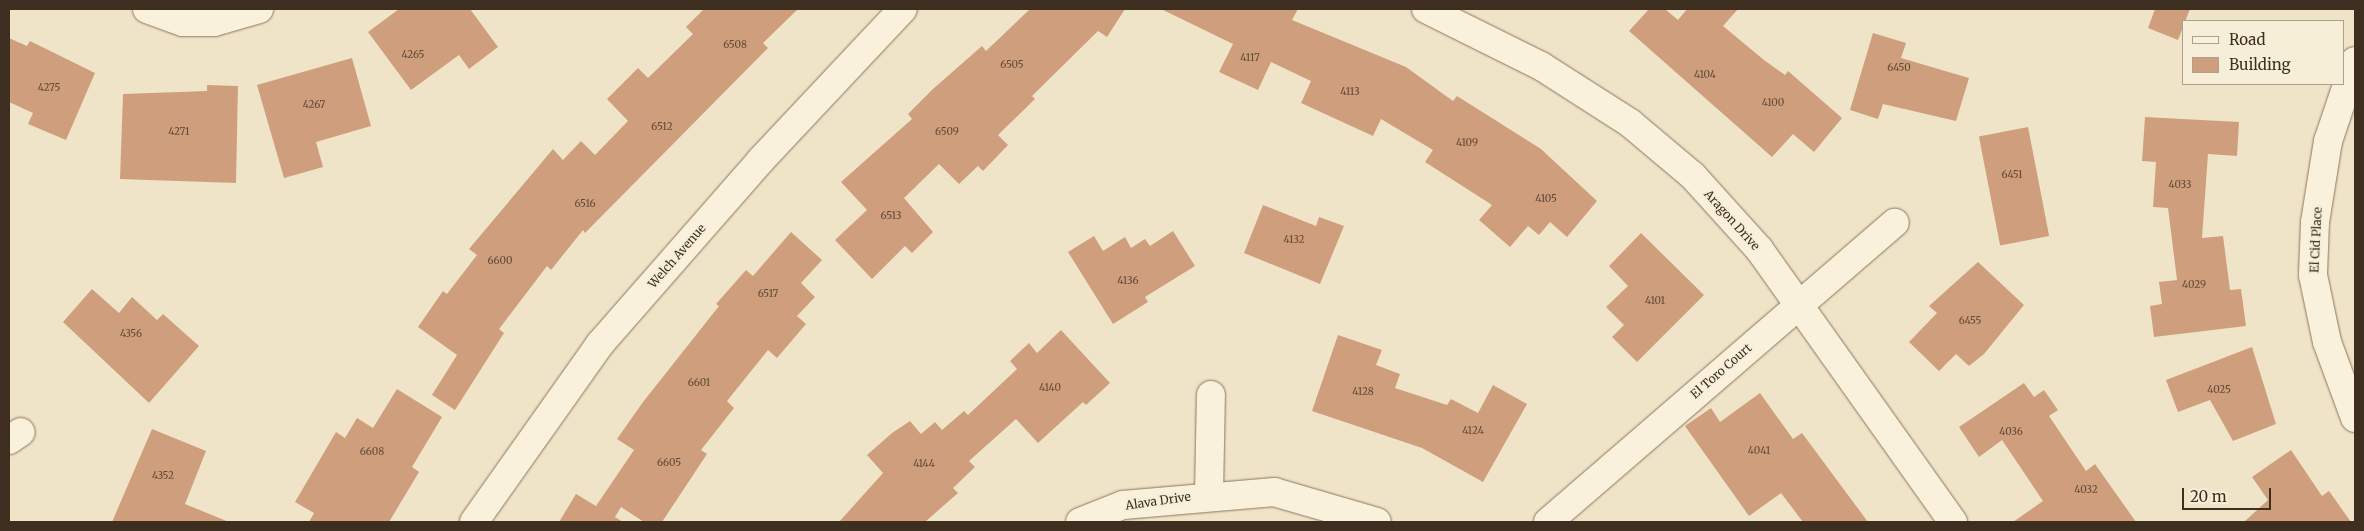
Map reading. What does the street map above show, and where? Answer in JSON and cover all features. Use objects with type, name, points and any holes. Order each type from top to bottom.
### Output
[{"type":"street","points":[[147,9],[191,22],[214,22],[259,9]]},
{"type":"street","name":"Welch Avenue","points":[[474,522],[600,344],[761,160],[903,9]]},
{"type":"street","name":"Aragon Drive","points":[[1426,9],[1541,66],[1630,122],[1693,176],[1759,249],[1954,522]]},
{"type":"street","name":"El Cid Place","points":[[2355,61],[2328,141],[2315,222],[2313,275],[2327,342],[2355,418]]},
{"type":"street","name":"El Toro Court","points":[[1548,522],[1798,304],[1895,223]]},
{"type":"street","name":"Alava Drive","points":[[1209,495],[1211,395]]},
{"type":"street","name":"Alava Drive","points":[[1080,522],[1123,505],[1209,495],[1274,492],[1377,522]]},
{"type":"building","points":[[399,9],[470,9],[498,47],[469,69],[459,55],[411,90],[368,32]]},
{"type":"building","points":[[704,9],[798,9],[763,43],[768,48],[585,233],[583,230],[551,270],[547,266],[499,329],[504,333],[455,410],[432,395],[457,355],[418,327],[443,291],[447,294],[477,255],[469,249],[553,149],[563,160],[581,141],[595,155],[628,121],[607,99],[638,68],[648,78],[693,34],[686,27]]},
{"type":"building","points":[[1030,9],[1125,9],[1107,37],[1098,31],[1032,96],[1035,99],[998,135],[1008,145],[983,171],[978,166],[959,184],[939,164],[904,198],[933,232],[912,253],[905,246],[872,279],[835,240],[867,210],[841,182],[912,119],[908,114],[933,89],[982,46],[986,51]]},
{"type":"building","points":[[1161,9],[1298,9],[1292,20],[1406,67],[1453,101],[1457,96],[1541,149],[1597,201],[1567,237],[1550,222],[1539,235],[1528,226],[1510,247],[1479,220],[1492,205],[1425,162],[1433,150],[1381,119],[1373,136],[1301,103],[1311,81],[1271,62],[1258,90],[1219,72],[1233,44]]},
{"type":"building","points":[[1649,9],[1665,9],[1678,20],[1687,9],[1738,9],[1723,26],[1785,75],[1788,71],[1842,118],[1814,152],[1793,134],[1772,157],[1629,31]]},
{"type":"building","points":[[2155,9],[2190,9],[2186,20],[2182,20],[2182,30],[2178,40],[2148,28]]},
{"type":"building","points":[[1873,33],[1906,43],[1901,58],[1969,78],[1956,121],[1883,104],[1878,119],[1850,110]]},
{"type":"building","points":[[9,38],[27,46],[30,41],[95,73],[66,140],[28,124],[33,113],[9,102]]},
{"type":"building","points":[[352,58],[371,126],[316,142],[323,167],[284,178],[257,85]]},
{"type":"building","points":[[207,85],[238,86],[236,183],[120,179],[123,94],[207,91]]},
{"type":"building","points":[[2145,117],[2239,122],[2237,156],[2208,154],[2202,238],[2223,236],[2230,290],[2241,289],[2246,326],[2154,337],[2150,306],[2162,304],[2159,282],[2177,280],[2168,208],[2153,207],[2156,162],[2142,161]]},
{"type":"building","points":[[2028,127],[2049,236],[2000,246],[1979,137]]},
{"type":"building","points":[[1263,205],[1316,226],[1319,217],[1344,226],[1320,284],[1244,253]]},
{"type":"building","points":[[1173,231],[1195,266],[1145,297],[1148,302],[1113,324],[1068,252],[1094,236],[1103,251],[1125,237],[1131,248],[1145,239],[1150,246]]},
{"type":"building","points":[[791,232],[822,260],[801,283],[815,297],[797,316],[806,324],[777,358],[768,350],[727,401],[734,408],[701,450],[707,454],[662,522],[644,522],[621,507],[615,517],[623,522],[559,522],[576,494],[596,506],[634,450],[617,439],[643,402],[719,306],[716,304],[746,270],[753,276]]},
{"type":"building","points":[[1641,233],[1704,295],[1637,362],[1612,337],[1624,325],[1606,307],[1628,286],[1609,266]]},
{"type":"building","points":[[1978,262],[2024,305],[1984,354],[1969,366],[1956,354],[1939,371],[1909,342],[1937,313],[1929,306]]},
{"type":"building","points":[[92,289],[119,313],[132,297],[157,320],[163,314],[199,346],[149,403],[63,322]]},
{"type":"building","points":[[1061,330],[1110,383],[1086,405],[1083,402],[1038,443],[1016,419],[969,461],[975,467],[953,488],[958,493],[925,522],[839,522],[883,473],[867,455],[892,433],[910,421],[921,434],[935,422],[942,430],[964,411],[968,415],[1017,369],[1010,361],[1029,343],[1037,353]]},
{"type":"building","points":[[1338,335],[1382,350],[1376,365],[1400,374],[1395,388],[1447,405],[1451,399],[1478,413],[1493,385],[1527,404],[1483,482],[1422,448],[1312,411]]},
{"type":"building","points":[[2252,347],[2276,424],[2233,441],[2210,400],[2178,412],[2166,380]]},
{"type":"building","points":[[2024,383],[2034,397],[2044,390],[2058,410],[2049,416],[2086,471],[2095,464],[2136,522],[2013,522],[2043,501],[2002,440],[1979,457],[1959,427]]},
{"type":"building","points":[[397,389],[442,417],[412,467],[419,472],[389,522],[309,522],[314,513],[295,502],[336,432],[345,438],[357,418],[373,428]]},
{"type":"building","points":[[1760,393],[1793,439],[1802,433],[1868,522],[1803,522],[1781,493],[1749,516],[1685,426],[1711,408],[1720,422]]},
{"type":"building","points":[[152,429],[206,451],[185,504],[229,522],[112,522]]},
{"type":"building","points":[[2291,450],[2322,496],[2329,491],[2351,522],[2244,522],[2268,500],[2252,477]]}]
